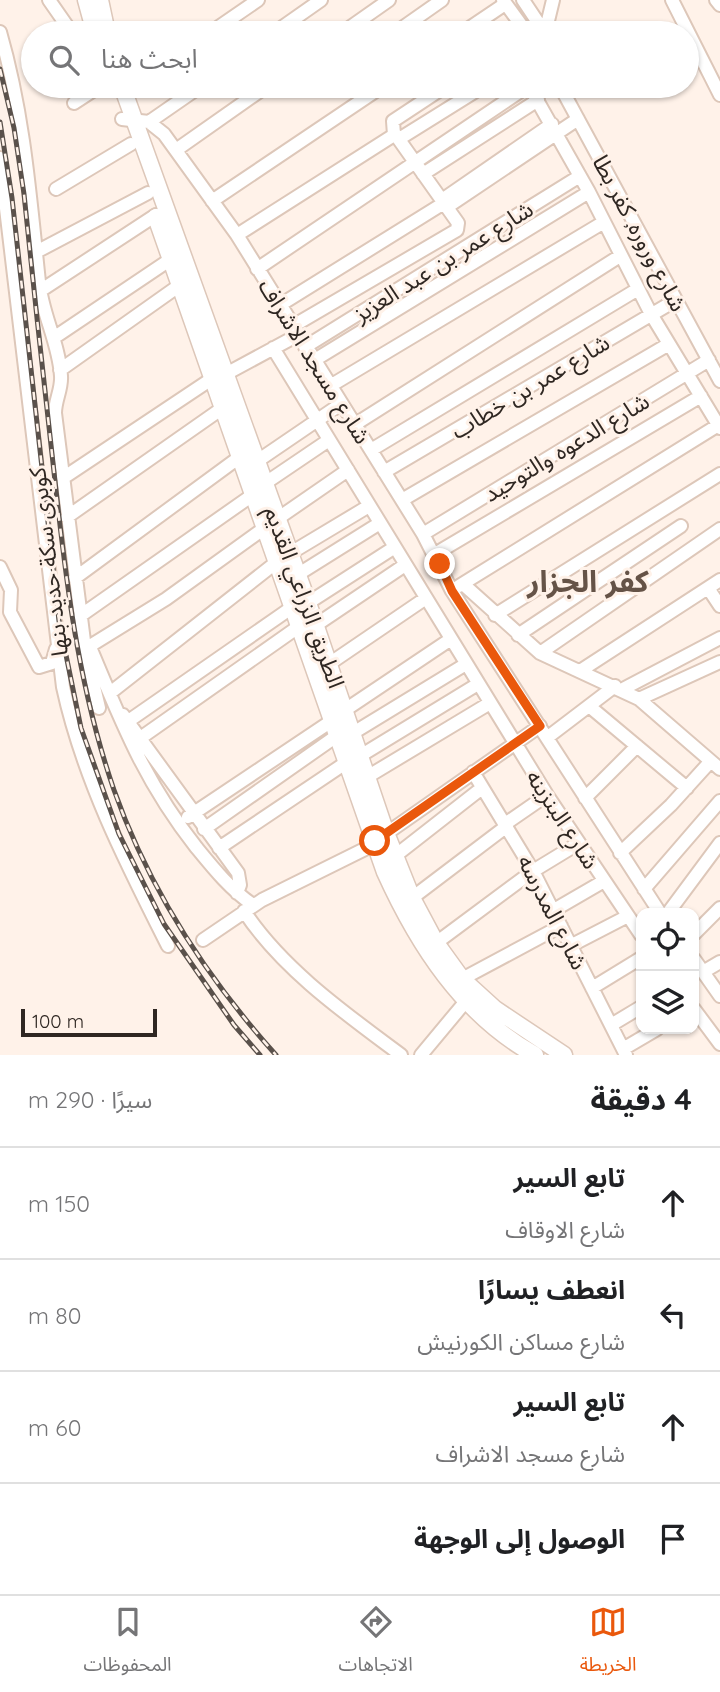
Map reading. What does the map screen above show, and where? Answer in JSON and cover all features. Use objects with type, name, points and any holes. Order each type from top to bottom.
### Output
[{"type":"main road","points":[[86,0],[92,21]]},
{"type":"main road","points":[[100,0],[104,21]]},
{"type":"main road","name":"الطريق الزراعي القديم","points":[[127,98],[218,376],[224,408],[249,459]]},
{"type":"main road","name":"الطريق الزراعي القديم","points":[[135,120],[131,144],[180,285],[218,376],[301,604],[407,919],[466,1001],[534,1049],[564,1055]]},
{"type":"main road","name":"الطريق الزراعي القديم","points":[[284,558],[297,575],[301,604]]},
{"type":"main road","name":"الطريق الزراعي القديم","points":[[308,625],[329,664],[342,724]]},
{"type":"main road","name":"الطريق الزراعي القديم","points":[[354,759],[367,777],[379,839],[395,856],[412,898],[436,943],[462,979],[516,1035]]},
{"type":"street","points":[[49,0],[64,21]]},
{"type":"street","points":[[228,21],[258,0]]},
{"type":"street","points":[[291,21],[321,0]]},
{"type":"street","points":[[359,21],[389,0]]},
{"type":"street","points":[[412,21],[442,0]]},
{"type":"street","points":[[523,0],[537,21]]},
{"type":"street","points":[[548,21],[553,0]]},
{"type":"street","points":[[672,0],[683,21]]},
{"type":"street","points":[[716,0],[720,5]]},
{"type":"street","points":[[478,21],[504,2],[517,21]]},
{"type":"street","points":[[0,32],[25,145],[40,291],[55,337],[60,369],[61,384],[55,413],[80,617],[99,708]]},
{"type":"street","points":[[699,53],[720,94]]},
{"type":"street","points":[[75,103],[82,98]]},
{"type":"street","points":[[135,120],[178,98]]},
{"type":"street","points":[[176,150],[250,98]]},
{"type":"street","points":[[212,201],[365,98]]},
{"type":"street","points":[[63,478],[218,376],[273,348],[295,330],[457,230],[458,223],[397,136],[393,121],[428,98]]},
{"type":"street","points":[[237,235],[463,98]]},
{"type":"street","points":[[257,269],[414,160],[510,98]]},
{"type":"street","name":"شارع وروره, كفر بطا","points":[[567,98],[720,381]]},
{"type":"street","points":[[424,174],[538,100],[589,192],[651,314],[719,426],[457,587],[540,653],[639,699],[715,766],[687,788],[620,853]]},
{"type":"street","points":[[280,305],[444,204],[554,129],[578,119]]},
{"type":"street","name":"شارع مسجد الاشراف","points":[[135,120],[176,150],[237,235],[313,361],[457,587],[480,635],[657,908]]},
{"type":"street","points":[[56,189],[131,144]]},
{"type":"street","name":"كوبرى سكة حديد بنها","points":[[0,158],[58,644],[68,707],[84,760],[118,847],[168,946]]},
{"type":"street","name":"شارع عمر بن عبد العزيز","points":[[305,347],[580,176]]},
{"type":"street","points":[[313,361],[589,192]]},
{"type":"street","points":[[36,252],[148,193]]},
{"type":"street","points":[[40,291],[156,215]]},
{"type":"street","points":[[330,386],[604,222]]},
{"type":"street","points":[[354,425],[620,256]]},
{"type":"street","points":[[55,337],[171,260]]},
{"type":"street","points":[[60,369],[180,285]]},
{"type":"street","points":[[371,450],[638,289]]},
{"type":"street","name":"شارع عمر بن خطاب","points":[[384,472],[676,300]]},
{"type":"street","points":[[402,500],[669,344]]},
{"type":"street","name":"شارع مسجد الاشراف","points":[[273,348],[466,664]]},
{"type":"street","name":"شارع الدعوه والتوحيد","points":[[424,534],[709,360]]},
{"type":"street","points":[[435,554],[701,396]]},
{"type":"street","points":[[75,578],[249,459],[341,404]]},
{"type":"street","points":[[67,517],[224,408]]},
{"type":"street","points":[[80,617],[329,440]]},
{"type":"street","points":[[87,648],[166,599],[348,470]]},
{"type":"street","points":[[495,615],[720,474]]},
{"type":"street","points":[[112,699],[284,558],[369,506]]},
{"type":"street","points":[[297,575],[380,523]]},
{"type":"street","points":[[518,635],[681,526]]},
{"type":"street","points":[[540,653],[720,529]]},
{"type":"street","points":[[127,722],[301,604],[394,547]]},
{"type":"street","points":[[139,739],[308,625],[405,565]]},
{"type":"street","points":[[0,566],[10,590],[5,615],[39,667],[52,663],[58,644]]},
{"type":"street","points":[[580,671],[720,580]]},
{"type":"street","points":[[708,588],[720,606]]},
{"type":"street","points":[[329,664],[426,598]]},
{"type":"street","points":[[203,940],[248,908],[379,839],[515,743],[544,732],[619,688],[720,638]]},
{"type":"street","points":[[204,829],[451,639]]},
{"type":"street","points":[[87,648],[150,783],[178,823],[237,893],[260,933],[310,982],[401,1055]]},
{"type":"street","points":[[639,699],[720,662]]},
{"type":"street","points":[[178,823],[342,724],[466,664]]},
{"type":"street","name":"شارع البنزينه","points":[[466,664],[547,795],[636,928]]},
{"type":"street","points":[[219,848],[354,759],[478,684]]},
{"type":"street","points":[[112,699],[239,877],[237,893]]},
{"type":"street","points":[[367,777],[490,703]]},
{"type":"street","points":[[589,706],[687,788]]},
{"type":"street","points":[[585,797],[637,746]]},
{"type":"street","name":"شارع المدرسه","points":[[472,772],[554,909],[570,946],[625,1052]]},
{"type":"street","points":[[395,856],[482,788]]},
{"type":"street","points":[[412,898],[547,795]]},
{"type":"street","points":[[644,889],[720,801]]},
{"type":"street","points":[[436,943],[533,871],[579,843]]},
{"type":"street","points":[[672,908],[720,843]]},
{"type":"street","points":[[554,909],[604,881]]},
{"type":"street","points":[[699,929],[720,908]]},
{"type":"street","points":[[570,946],[628,916]]},
{"type":"street","points":[[462,979],[561,926]]},
{"type":"street","points":[[592,988],[636,961]]},
{"type":"street","points":[[703,972],[720,962]]},
{"type":"street","points":[[699,966],[720,996]]},
{"type":"street","points":[[421,1055],[466,1001]]},
{"type":"street","points":[[611,1025],[636,1010]]},
{"type":"street","points":[[699,1016],[720,1044]]},
{"type":"street","points":[[625,1052],[650,1034]]},
{"type":"railway","points":[[0,69],[14,128],[24,194],[74,628],[101,750],[128,827],[162,897],[182,931],[227,995],[276,1055]]},
{"type":"railway","points":[[0,122],[12,198],[59,621],[81,728],[119,834],[164,924],[234,1025],[260,1055]]},
{"type":"district","name":"كفر الجزار","points":[[588,581]]},
{"type":"route","points":[[375,841],[540,726],[452,591],[440,564]]}]
